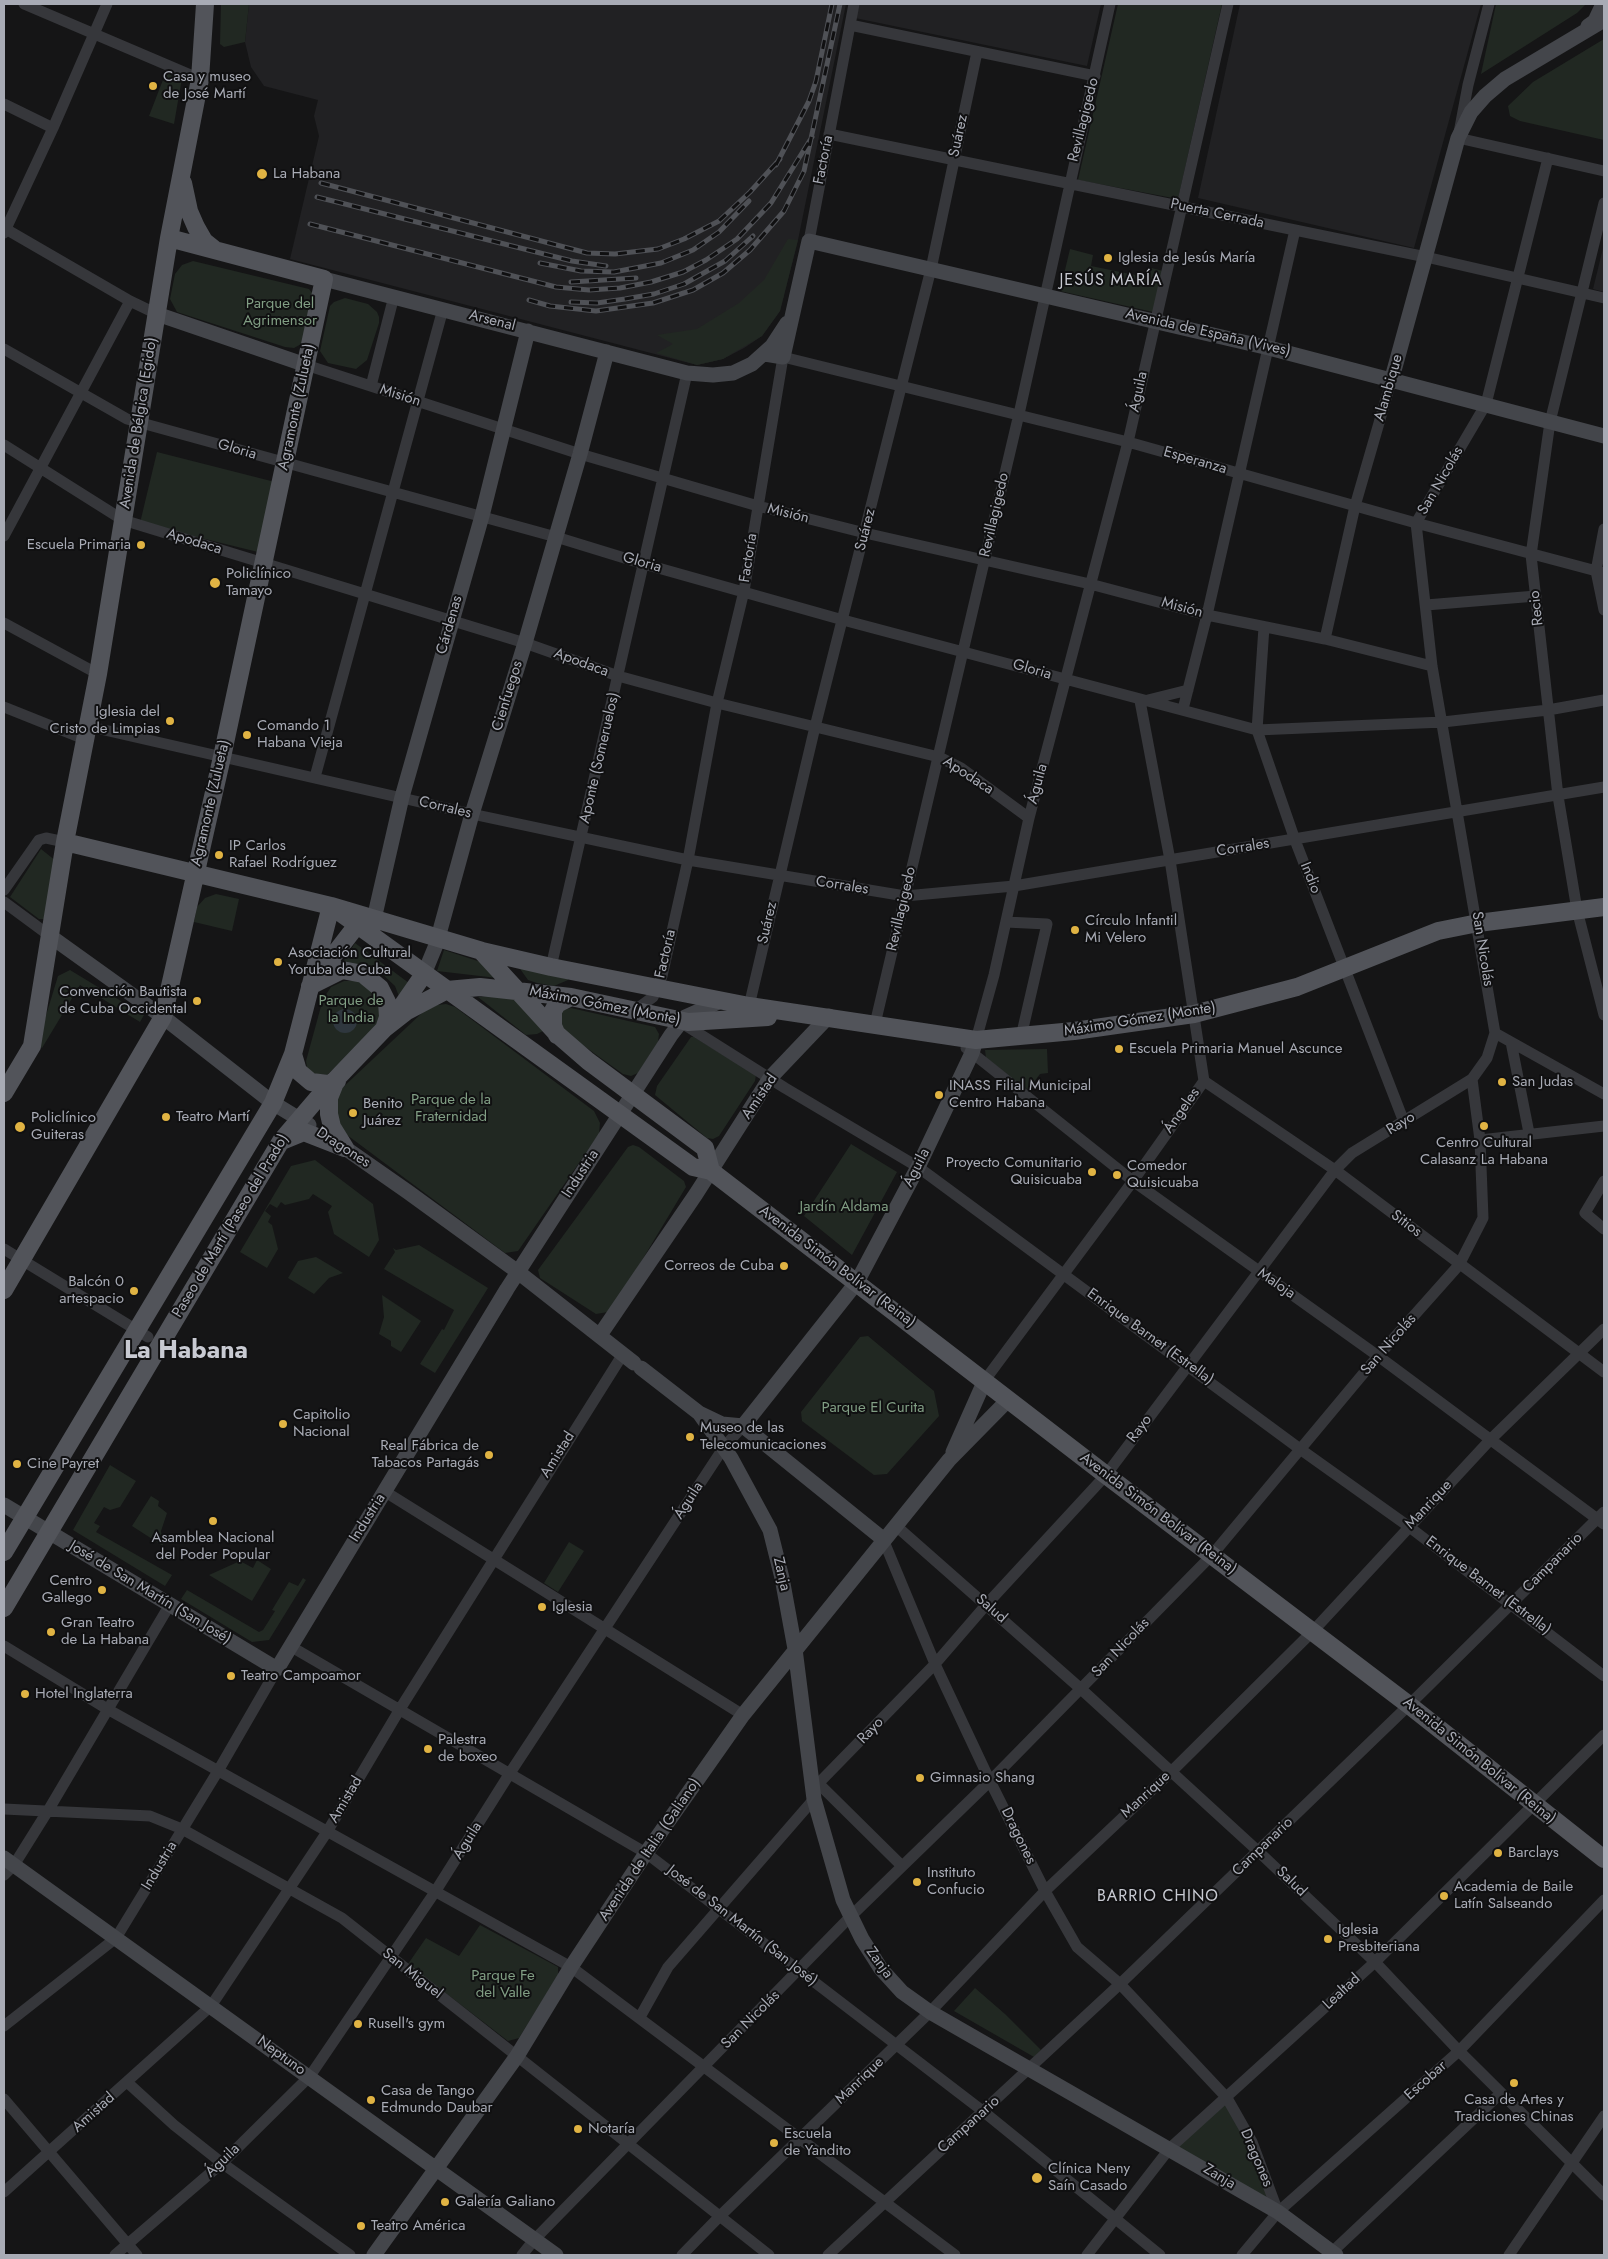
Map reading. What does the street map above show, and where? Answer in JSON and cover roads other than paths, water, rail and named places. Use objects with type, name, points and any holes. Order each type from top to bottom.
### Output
[{"type":"main road","name":"Avenida de Bélgica (Egido)","points":[[4,1093],[32,1046],[65,842],[98,674],[140,422],[168,238],[200,79],[204,4]]},
{"type":"main road","points":[[182,176],[189,211],[204,241],[214,249]]},
{"type":"main road","name":"Arsenal","points":[[168,238],[324,279]]},
{"type":"main road","name":"Agramonte (Zulueta)","points":[[4,1290],[163,1017],[222,757],[324,279]]},
{"type":"main road","name":"Máximo Gómez (Monte)","points":[[65,842],[194,875],[331,906],[365,922],[438,938],[482,951],[551,967],[749,1006],[875,1024],[953,1038],[974,1046],[1021,1037],[1194,1014],[1274,994],[1438,931],[1478,923],[1604,907]]},
{"type":"main road","points":[[190,896],[205,885],[217,880]]},
{"type":"main road","points":[[310,986],[331,906]]},
{"type":"main road","name":"Máximo Gómez (Monte)","points":[[365,922],[424,974],[447,990],[468,987],[517,990],[571,997],[680,1021],[821,1016]]},
{"type":"main road","name":"Paseo de Martí (Paseo del Prado)","points":[[4,1608],[49,1532],[142,1340],[156,1300],[273,1103],[293,1054],[310,986],[365,922]]},
{"type":"main road","points":[[482,951],[558,1035],[705,1148],[711,1171]]},
{"type":"main road","points":[[310,986],[334,972],[342,970],[363,974],[380,988],[387,1002],[388,1017],[384,1029]]},
{"type":"main road","name":"Cienfuegos","points":[[384,1029],[424,974]]},
{"type":"main road","name":"Paseo de Martí (Paseo del Prado)","points":[[6,1542],[14,1511],[142,1340],[178,1313],[282,1141],[298,1119],[384,1029],[422,1002],[447,990]]},
{"type":"main road","name":"Avenida Simón Bolívar (Reina)","points":[[447,990],[693,1167],[711,1171],[1409,1705],[1604,1860]]},
{"type":"main road","points":[[558,1035],[553,1026],[553,1011],[557,1004],[571,997]]},
{"type":"main road","points":[[293,1054],[298,1071],[311,1082],[328,1084],[336,1081]]},
{"type":"main road","points":[[336,1081],[329,1098],[329,1114],[332,1127],[345,1148]]},
{"type":"main road","points":[[282,1141],[304,1132],[345,1148]]},
{"type":"main road","points":[[156,1300],[155,1308],[160,1315],[167,1318],[178,1313]]},
{"type":"street","points":[[24,4],[200,79]]},
{"type":"street","points":[[107,4],[54,128],[4,230],[130,301],[157,314]]},
{"type":"street","name":"Factoría","points":[[634,1011],[646,1003],[658,988],[688,860],[717,703],[744,590],[783,357],[809,240],[854,4]]},
{"type":"street","name":"Revillagigedo","points":[[875,1024],[1019,414],[1110,4]]},
{"type":"street","name":"Águila","points":[[115,2255],[178,2203],[222,2163],[310,2076],[435,1892],[510,1773],[606,1630],[724,1447],[743,1426],[857,1282],[918,1167],[974,1046],[1006,922],[1029,818],[1128,442],[1228,4]]},
{"type":"street","name":"Alambique","points":[[1325,639],[1355,506],[1458,138],[1468,85],[1489,4]]},
{"type":"street","name":"Alambique","points":[[1583,31],[1595,21],[1603,4]]},
{"type":"street","name":"Alambique","points":[[1458,138],[1471,112],[1484,96],[1505,79],[1604,20]]},
{"type":"street","points":[[850,25],[1095,76]]},
{"type":"street","name":"Suárez","points":[[749,1006],[815,728],[931,269],[977,52]]},
{"type":"street","points":[[4,104],[54,128]]},
{"type":"street","name":"Puerta Cerrada","points":[[829,134],[954,158],[1426,257],[1604,298]]},
{"type":"street","points":[[1458,138],[1604,171]]},
{"type":"street","name":"San Nicolás","points":[[522,2255],[534,2240],[850,1917],[1082,1689],[1212,1555],[1378,1356],[1460,1265],[1483,1218],[1480,1140],[1472,1079],[1487,1058],[1495,1033],[1459,812],[1432,666],[1416,523],[1486,404],[1548,158]]},
{"type":"street","name":"Recio","points":[[1604,203],[1550,422],[1531,555],[1558,796],[1577,910],[1604,1015]]},
{"type":"street","points":[[1183,709],[1207,615],[1295,230]]},
{"type":"street","name":"Avenida de España (Vives)","points":[[809,240],[1155,320],[1392,378],[1604,436]]},
{"type":"street","name":"Arsenal","points":[[324,279],[687,373],[712,375],[733,373],[752,364],[765,354],[793,314]]},
{"type":"street","points":[[371,386],[394,296]]},
{"type":"street","points":[[4,536],[82,394],[130,301]]},
{"type":"street","points":[[316,778],[443,309]]},
{"type":"street","name":"Misión","points":[[157,314],[504,430],[662,479],[758,506],[865,533],[1090,584],[1207,615],[1325,639],[1432,666]]},
{"type":"street","name":"Cárdenas","points":[[365,922],[482,516],[528,331]]},
{"type":"street","points":[[4,348],[82,394],[127,418],[140,422]]},
{"type":"street","name":"Cienfuegos","points":[[424,974],[438,938],[472,814],[525,643],[580,454],[607,352]]},
{"type":"street","points":[[765,354],[783,357]]},
{"type":"street","name":"Esperanza","points":[[783,357],[1128,442],[1531,555],[1600,572]]},
{"type":"street","name":"Aponte (Someruelos)","points":[[551,967],[687,373]]},
{"type":"street","name":"Gloria","points":[[140,422],[556,536],[644,564],[744,590],[843,620],[962,650],[1142,701],[1183,709],[1257,730],[1443,722],[1548,710],[1604,700]]},
{"type":"street","name":"Apodaca","points":[[4,445],[123,520],[525,643],[618,676],[815,728],[939,757],[961,768],[1029,818]]},
{"type":"street","points":[[1604,529],[1600,572],[1604,610]]},
{"type":"street","points":[[1426,605],[1536,596]]},
{"type":"street","points":[[4,623],[98,674]]},
{"type":"street","name":"Indio","points":[[1264,627],[1257,730],[1295,840],[1346,967],[1404,1122]]},
{"type":"street","points":[[1142,701],[1188,690]]},
{"type":"street","name":"Ángeles","points":[[984,1380],[1133,1181],[1204,1080],[1170,860],[1142,701]]},
{"type":"street","name":"Corrales","points":[[4,707],[85,733],[222,757],[472,814],[688,860],[904,896],[1014,886],[1604,787]]},
{"type":"street","points":[[4,890],[39,840],[46,838],[65,842]]},
{"type":"street","points":[[4,902],[50,936]]},
{"type":"street","points":[[1006,922],[1047,924],[1021,1037]]},
{"type":"street","name":"Dragones","points":[[50,936],[163,1017],[273,1103],[345,1148],[518,1272],[699,1413],[722,1424],[743,1426],[883,1539],[935,1664],[990,1781],[1045,1891],[1077,1947],[1120,1984],[1227,2098],[1252,2142],[1278,2212]]},
{"type":"street","name":"Industria","points":[[4,2026],[116,1938],[218,1771],[290,1646],[384,1491],[518,1272],[619,1114],[680,1021],[692,1013],[721,1001]]},
{"type":"street","name":"Amistad","points":[[600,1335],[711,1171],[770,1078],[821,1016]]},
{"type":"street","name":"Enrique Barnet (Estrella)","points":[[680,1021],[770,1078],[918,1167],[1300,1449],[1408,1526],[1513,1604],[1604,1676]]},
{"type":"street","points":[[1495,1033],[1604,1094]]},
{"type":"street","points":[[1511,1042],[1529,1132]]},
{"type":"street","name":"Maloja","points":[[974,1046],[1133,1181],[1378,1356],[1490,1440],[1602,1518]]},
{"type":"street","name":"Rayo","points":[[640,2017],[668,1967],[815,1791],[935,1664],[986,1605],[1106,1475],[1335,1170],[1352,1153],[1472,1079]]},
{"type":"street","name":"Sitios","points":[[1204,1080],[1335,1170],[1604,1372]]},
{"type":"street","points":[[1480,1140],[1529,1132],[1604,1126]]},
{"type":"street","points":[[1604,1181],[1585,1213],[1604,1229]]},
{"type":"street","points":[[4,1249],[142,1340]]},
{"type":"street","name":"Manrique","points":[[682,2255],[930,2012],[1045,1891],[1172,1771],[1312,1631],[1490,1440],[1604,1329]]},
{"type":"street","name":"Amistad","points":[[4,2192],[211,2006],[327,1832],[492,1559],[632,1362]]},
{"type":"street","name":"Avenida de Italia (Galiano)","points":[[949,1460],[984,1380]]},
{"type":"street","name":"Avenida de Italia (Galiano)","points":[[374,2255],[517,2056],[571,1967],[646,1853],[743,1715],[883,1539],[949,1460],[1009,1399]]},
{"type":"street","name":"Dragones","points":[[699,1413],[724,1447]]},
{"type":"street","name":"Zanja","points":[[724,1447],[770,1530],[782,1578],[795,1649],[815,1791],[835,1875],[850,1917],[872,1956],[887,1976],[902,1992],[930,2012],[1170,2148],[1278,2212],[1334,2254]]},
{"type":"street","points":[[384,1491],[743,1715]]},
{"type":"street","name":"José de San Martín (San José)","points":[[14,1511],[169,1606],[277,1669]]},
{"type":"street","name":"Campanario","points":[[828,2255],[882,2202],[984,2112],[1259,1852],[1602,1518]]},
{"type":"street","name":"Salud","points":[[895,1525],[1082,1689],[1259,1852],[1375,1962],[1459,2051],[1604,2195]]},
{"type":"street","points":[[7,1866],[49,1809],[169,1606]]},
{"type":"street","points":[[4,1646],[109,1710],[571,1967],[640,2017],[882,2202],[956,2255]]},
{"type":"street","name":"José de San Martín (San José)","points":[[290,1646],[646,1853],[718,1906],[896,2046],[984,2112],[1160,2255]]},
{"type":"street","name":"Lealtad","points":[[1087,2255],[1170,2148],[1375,1962],[1604,1734]]},
{"type":"street","points":[[815,1791],[902,1866]]},
{"type":"street","name":"San Miguel","points":[[4,1809],[49,1809],[150,1816],[182,1829],[288,1890],[342,1918],[769,2255]]},
{"type":"street","name":"Neptuno","points":[[7,1866],[116,1938],[556,2255]]},
{"type":"street","name":"Escobar","points":[[1242,2255],[1278,2212],[1459,2051],[1604,1900]]},
{"type":"street","points":[[128,2082],[174,2125],[222,2163],[350,2255]]},
{"type":"street","points":[[1334,2254],[1501,2093]]},
{"type":"street","points":[[4,2099],[138,2255]]},
{"type":"street","points":[[1509,2255],[1604,2116]]},
{"type":"railway","points":[[776,165],[809,101],[816,81],[832,4]]},
{"type":"railway","points":[[529,300],[550,306],[596,311],[653,303],[693,290],[723,273],[750,250],[784,211],[804,171],[840,4]]},
{"type":"railway","points":[[310,224],[556,287],[589,290],[620,288],[651,282],[683,272],[706,260],[737,239],[771,203],[812,137]]},
{"type":"railway","points":[[321,183],[587,253],[615,254],[658,249],[684,239],[719,221],[750,192],[780,159]]},
{"type":"railway","points":[[317,197],[572,261],[606,266]]},
{"type":"railway","points":[[540,263],[581,271],[614,272],[661,263],[693,250],[719,232],[749,201]]},
{"type":"railway","points":[[571,302],[597,303],[625,299],[654,294],[684,284],[725,261],[753,236]]},
{"type":"railway","points":[[571,282],[636,278]]},
{"type":"place","name":"Casa y museo de José Martí","points":[[153,86]]},
{"type":"place","name":"La Habana","points":[[262,174]]},
{"type":"place","name":"Iglesia de Jesús María","points":[[1108,258]]},
{"type":"place","name":"Escuela Primaria","points":[[141,545]]},
{"type":"place","name":"Policlínico Tamayo","points":[[215,583]]},
{"type":"place","name":"Iglesia del Cristo de Limpias","points":[[170,721]]},
{"type":"place","name":"Comando 1 Habana Vieja","points":[[247,735]]},
{"type":"place","name":"IP Carlos Rafael Rodríguez","points":[[219,855]]},
{"type":"place","name":"Círculo Infantil Mi Velero","points":[[1075,930]]},
{"type":"place","name":"Asociación Cultural Yoruba de Cuba","points":[[278,962]]},
{"type":"place","name":"Convención Bautista de Cuba Occidental","points":[[197,1001]]},
{"type":"place","name":"Escuela Primaria Manuel Ascunce","points":[[1119,1049]]},
{"type":"place","name":"San Judas","points":[[1502,1082]]},
{"type":"place","name":"INASS Filial Municipal Centro Habana","points":[[939,1095]]},
{"type":"place","name":"Benito Juárez","points":[[353,1113]]},
{"type":"place","name":"Teatro Martí","points":[[166,1117]]},
{"type":"place","name":"Centro Cultural Calasanz La Habana","points":[[1484,1126]]},
{"type":"place","name":"Policlínico Guiteras","points":[[20,1127]]},
{"type":"place","name":"Proyecto Comunitario Quisicuaba","points":[[1092,1172]]},
{"type":"place","name":"Comedor Quisicuaba","points":[[1117,1175]]},
{"type":"place","name":"Correos de Cuba","points":[[784,1266]]},
{"type":"place","name":"Balcón 0 artespacio","points":[[134,1291]]},
{"type":"place","name":"Capitolio Nacional","points":[[283,1424]]},
{"type":"place","name":"Museo de las Telecomunicaciones","points":[[690,1437]]},
{"type":"place","name":"Real Fábrica de Tabacos Partagás","points":[[489,1455]]},
{"type":"place","name":"Cine Payret","points":[[17,1464]]},
{"type":"place","name":"Asamblea Nacional del Poder Popular","points":[[213,1521]]},
{"type":"place","name":"Centro Gallego","points":[[102,1590]]},
{"type":"place","name":"Iglesia","points":[[542,1607]]},
{"type":"place","name":"Gran Teatro de La Habana","points":[[51,1632]]},
{"type":"place","name":"Teatro Campoamor","points":[[231,1676]]},
{"type":"place","name":"Hotel Inglaterra","points":[[25,1694]]},
{"type":"place","name":"Palestra de boxeo","points":[[428,1749]]},
{"type":"place","name":"Gimnasio Shang","points":[[920,1778]]},
{"type":"place","name":"Barclays","points":[[1498,1853]]},
{"type":"place","name":"Instituto Confucio","points":[[917,1882]]},
{"type":"place","name":"Academia de Baile Latín Salseando","points":[[1444,1896]]},
{"type":"place","name":"Iglesia Presbiteriana","points":[[1328,1939]]},
{"type":"place","name":"Rusell's gym","points":[[358,2024]]},
{"type":"place","name":"Casa de Artes y Tradiciones Chinas","points":[[1514,2083]]},
{"type":"place","name":"Casa de Tango Edmundo Daubar","points":[[371,2100]]},
{"type":"place","name":"Notaría","points":[[578,2129]]},
{"type":"place","name":"Escuela de Yandito","points":[[774,2143]]},
{"type":"place","name":"Clínica Neny Saín Casado","points":[[1037,2178]]},
{"type":"place","name":"Galería Galiano","points":[[445,2202]]},
{"type":"place","name":"Teatro América","points":[[361,2226]]},
{"type":"district","name":"JESÚS MARÍA","points":[[1111,281]]},
{"type":"district","name":"La Habana","points":[[186,1352]]},
{"type":"district","name":"BARRIO CHINO","points":[[1158,1897]]},
{"type":"park label","name":"Parque del Agrimensor","points":[[280,312]]},
{"type":"park label","name":"Parque de la India","points":[[351,1010]]},
{"type":"park label","name":"Parque de la Fraternidad","points":[[451,1108]]},
{"type":"park label","name":"Jardín Aldama","points":[[844,1207]]},
{"type":"park label","name":"Parque El Curita","points":[[873,1408]]},
{"type":"park label","name":"Parque Fe del Valle","points":[[503,1984]]}]
